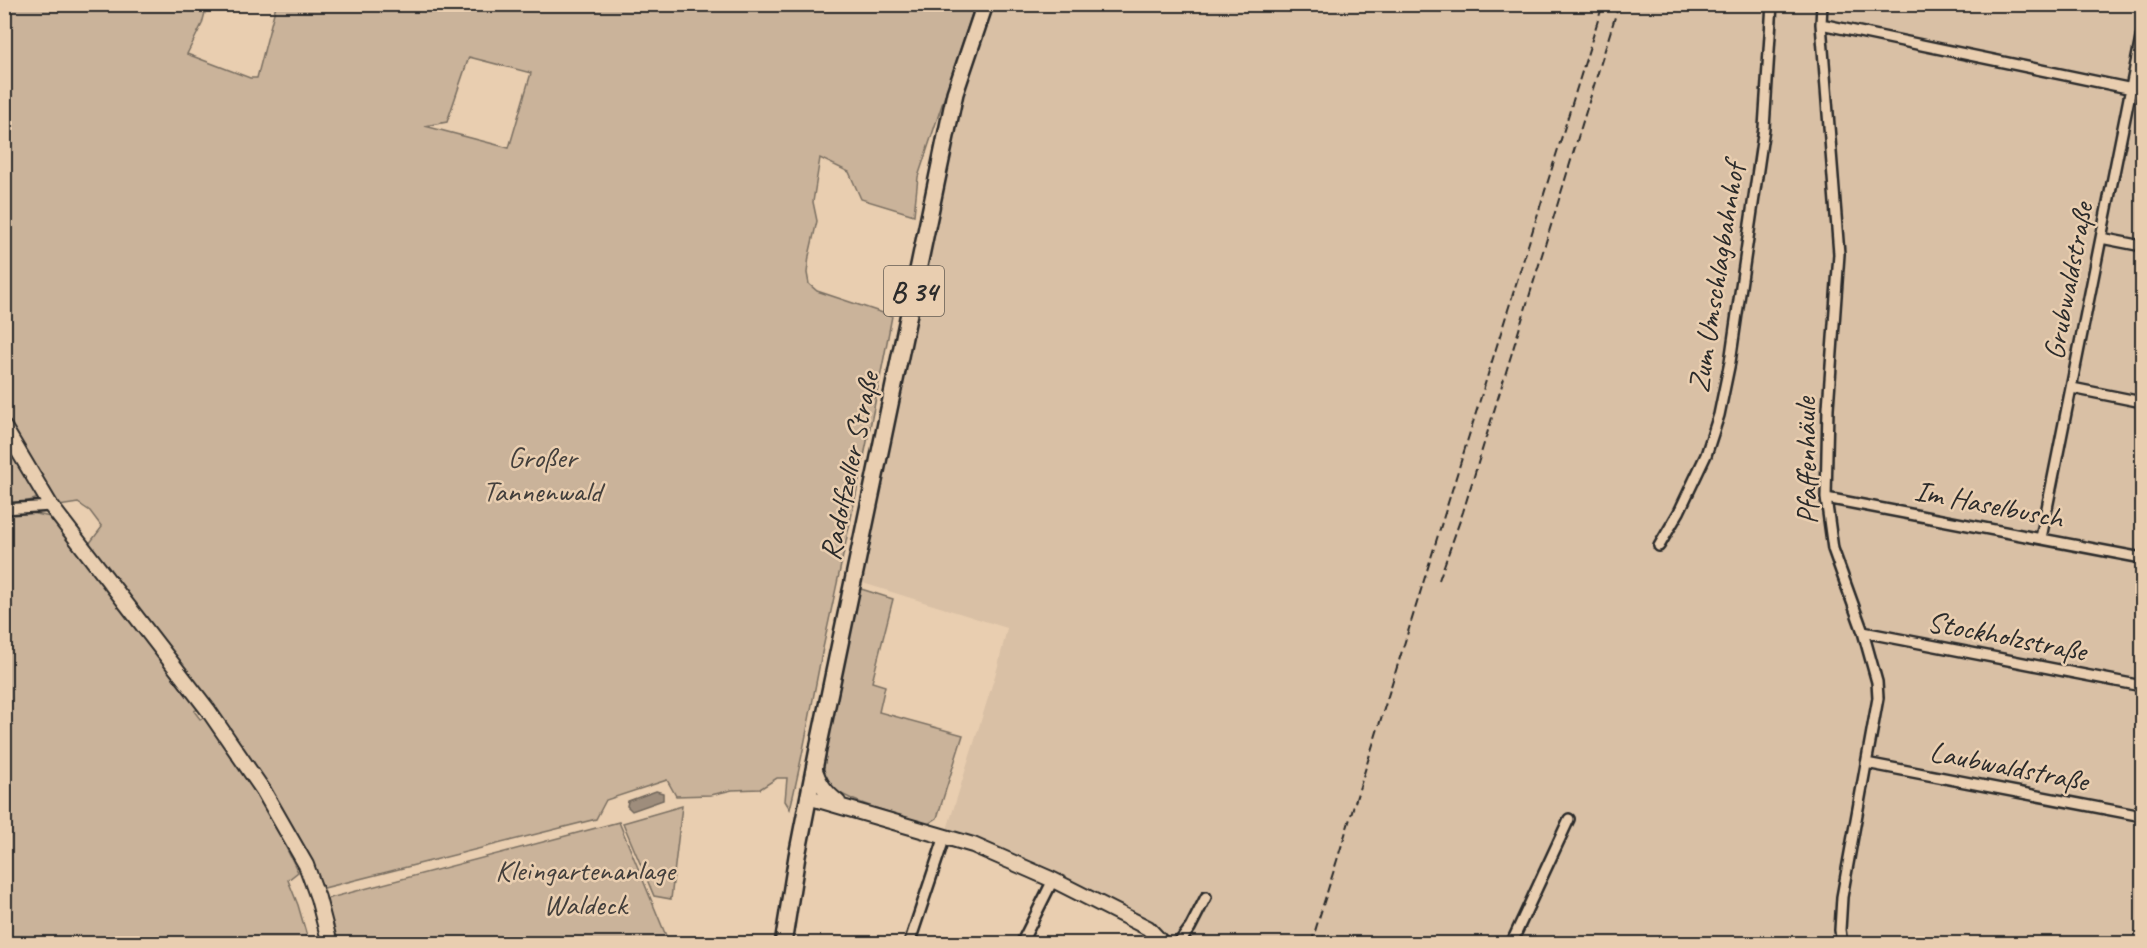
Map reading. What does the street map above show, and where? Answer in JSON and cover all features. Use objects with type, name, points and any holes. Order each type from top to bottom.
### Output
[{"type":"main road","name":"Radolfzeller Straße","points":[[783,944],[814,767],[955,93],[985,4]]},
{"type":"main road","points":[[4,427],[51,506],[208,710],[262,790],[306,865],[318,897],[330,944]]},
{"type":"main road","points":[[814,767],[824,791],[842,806]]},
{"type":"main road","points":[[808,797],[983,849],[1053,880],[1148,928],[1162,941]]},
{"type":"street","name":"Zum Umschlagbahnhof","points":[[1659,546],[1679,512],[1706,455],[1719,415],[1731,362],[1764,128],[1772,4]]},
{"type":"street","name":"Pfaffenhäule","points":[[1822,4],[1821,24],[1839,254],[1828,408],[1826,498],[1833,549],[1863,632],[1877,682],[1878,698],[1842,897],[1840,930],[1842,944]]},
{"type":"street","points":[[1821,24],[2142,91]]},
{"type":"street","name":"Grubwaldstraße","points":[[2041,538],[2142,33]]},
{"type":"street","points":[[2101,238],[2142,246]]},
{"type":"street","points":[[2072,388],[2142,402]]},
{"type":"street","name":"Im Haselbusch","points":[[1826,498],[2142,558]]},
{"type":"street","points":[[4,509],[51,506]]},
{"type":"street","name":"Stockholzstraße","points":[[1863,632],[2142,686]]},
{"type":"street","name":"Laubwaldstraße","points":[[1866,763],[2142,816]]},
{"type":"street","points":[[1511,944],[1569,819]]},
{"type":"street","points":[[909,944],[945,836]]},
{"type":"street","points":[[1021,944],[1053,880]]},
{"type":"street","points":[[1178,944],[1190,928],[1206,897]]},
{"type":"shaded area","points":[[985,5],[2142,5],[2142,943],[1163,943],[1155,933],[945,836],[998,666],[1007,628],[853,580],[937,181]]},
{"type":"shaded area","points":[[656,791],[663,793],[663,800],[632,811],[627,806],[628,801]]},
{"type":"green space","name":"Großer Tannenwald","points":[[4,5],[207,5],[202,24],[187,54],[250,78],[257,78],[276,5],[975,5],[918,177],[914,215],[861,199],[849,172],[820,158],[813,202],[817,221],[809,256],[807,273],[809,284],[817,291],[892,316],[790,809],[785,801],[787,778],[777,778],[760,789],[732,790],[711,795],[676,796],[667,780],[606,800],[596,819],[320,889],[295,835],[242,750],[89,544],[102,527],[90,511],[78,503],[59,506],[5,418]],"holes":[[[469,57],[531,73],[509,148],[425,126],[447,122]]]},
{"type":"green space","points":[[4,441],[38,498],[5,505]]},
{"type":"green space","points":[[32,513],[50,517],[201,708],[194,711],[200,719],[208,717],[272,819],[298,872],[288,880],[309,943],[5,944],[5,514]]},
{"type":"green space","points":[[858,588],[893,599],[872,682],[885,686],[879,712],[963,735],[937,818],[928,824],[847,797],[836,791],[825,777],[824,753]]},
{"type":"green space","points":[[682,806],[671,899],[654,896],[623,823]]},
{"type":"green space","name":"Kleingartenanlage Waldeck","points":[[619,822],[669,943],[337,943],[326,899]]},
{"type":"railway","points":[[1311,944],[1603,4]]},
{"type":"railway","points":[[1439,580],[1463,512],[1619,4]]}]
